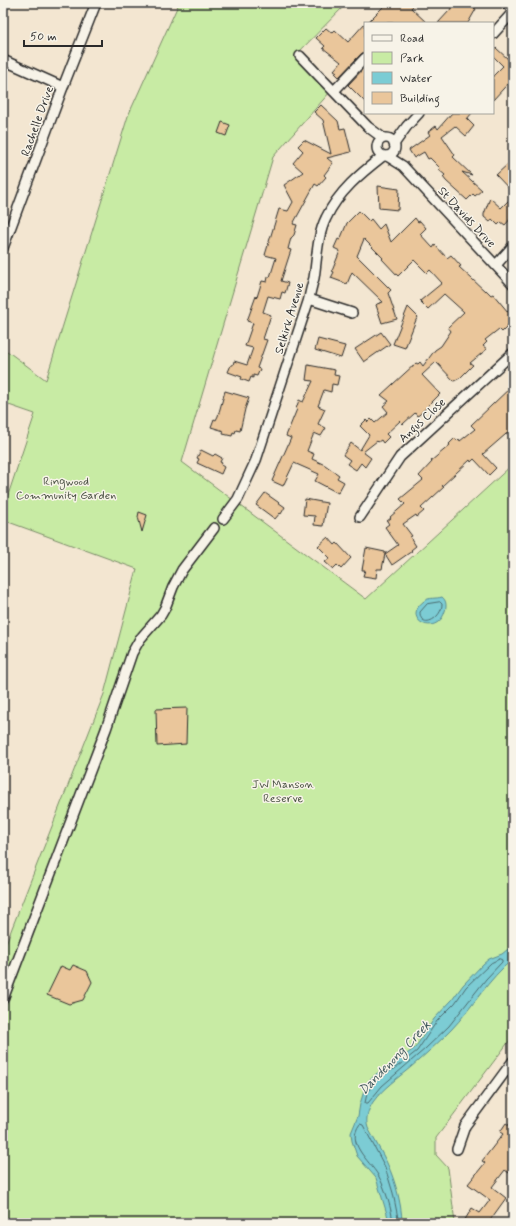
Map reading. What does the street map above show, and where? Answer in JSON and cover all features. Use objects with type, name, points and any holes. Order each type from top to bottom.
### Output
[{"type":"street","name":"Rachelle Drive","points":[[3,248],[4,239],[96,3]]},
{"type":"street","points":[[494,33],[513,11],[506,3]]},
{"type":"street","name":"St Davids Drive","points":[[300,56],[368,127],[382,147],[403,166],[513,284]]},
{"type":"street","points":[[334,91],[356,63],[364,59]]},
{"type":"street","points":[[3,60],[63,87]]},
{"type":"street","points":[[382,147],[407,126],[418,114]]},
{"type":"street","points":[[394,146],[407,126]]},
{"type":"street","points":[[382,147],[393,141],[394,146]]},
{"type":"street","name":"St Davids Drive","points":[[394,146],[403,166]]},
{"type":"street","name":"Selkirk Avenue","points":[[221,517],[227,503],[246,482],[261,449],[309,299],[314,278],[318,245],[325,219],[335,202],[365,170],[382,147],[392,153],[394,146]]},
{"type":"street","points":[[496,265],[513,246]]},
{"type":"street","points":[[309,299],[352,313]]},
{"type":"street","name":"Angus Close","points":[[360,517],[400,456],[513,353]]},
{"type":"street","points":[[3,999],[106,729],[132,653],[140,639],[161,615],[182,570],[214,528]]},
{"type":"street","points":[[457,1149],[465,1126],[513,1061]]},
{"type":"green space","name":"JW Manson Reserve","points":[[179,3],[347,3],[294,57],[330,92],[273,157],[182,462],[366,599],[513,464],[513,1036],[436,1138],[436,1155],[448,1168],[455,1223],[3,1223],[3,951],[104,694],[137,569],[3,520],[3,510],[35,414],[3,403],[3,348],[46,380],[128,116]]},
{"type":"water","points":[[442,597],[445,601],[446,607],[441,619],[435,624],[429,625],[422,623],[416,614],[418,608],[428,599]]},
{"type":"water","points":[[513,945],[513,959],[488,984],[459,1021],[411,1067],[381,1092],[370,1108],[367,1118],[367,1125],[390,1170],[402,1215],[402,1223],[389,1223],[376,1178],[357,1156],[352,1141],[351,1133],[358,1116],[364,1091],[370,1080],[376,1074],[415,1048],[434,1019],[483,964],[489,959],[502,954]]},
{"type":"building","points":[[387,3],[416,3],[411,8],[426,22],[368,22]]},
{"type":"building","points":[[454,3],[472,3],[470,6],[476,9],[469,22],[439,22],[450,10]]},
{"type":"building","points":[[364,24],[364,52],[339,77],[335,73],[337,72],[334,70],[341,62],[323,48],[325,46],[316,38],[326,28],[332,33],[335,30],[348,42]]},
{"type":"building","points":[[496,48],[508,59],[513,54],[513,78],[494,99],[494,75],[503,66],[494,57],[494,50]]},
{"type":"building","points":[[364,68],[364,101],[348,85]]},
{"type":"building","points":[[321,105],[338,121],[340,129],[345,128],[351,152],[327,158],[333,163],[324,175],[326,177],[318,186],[315,184],[293,224],[297,225],[294,235],[291,238],[288,249],[291,250],[281,281],[288,283],[285,293],[282,292],[280,299],[268,296],[263,312],[271,315],[263,339],[267,340],[257,368],[260,369],[257,376],[253,375],[253,378],[251,377],[249,382],[241,379],[242,377],[228,372],[234,361],[247,365],[253,348],[245,346],[253,323],[247,321],[262,281],[267,282],[276,258],[265,255],[279,209],[288,211],[293,202],[284,185],[303,172],[293,163],[303,151],[298,146],[304,140],[331,154],[323,120],[314,112]]},
{"type":"building","points":[[451,114],[471,114],[467,119],[474,126],[466,136],[455,126],[442,136],[455,155],[453,157],[472,175],[462,172],[482,190],[475,196],[473,194],[467,200],[446,181],[443,177],[445,175],[439,170],[440,168],[430,158],[428,159],[424,152],[414,158],[409,150],[430,135],[428,132],[436,126],[438,129]]},
{"type":"building","points":[[222,122],[230,125],[226,136],[218,133]]},
{"type":"building","points":[[509,163],[513,167],[513,193],[496,175]]},
{"type":"building","points":[[378,186],[399,189],[398,210],[379,208]]},
{"type":"building","points":[[513,196],[513,216],[505,225],[501,222],[498,225],[492,219],[490,222],[484,217],[490,198],[501,208]]},
{"type":"building","points":[[359,211],[369,221],[371,219],[379,229],[384,224],[391,242],[415,218],[418,222],[420,221],[426,228],[420,234],[433,248],[435,245],[447,258],[451,255],[461,266],[459,267],[485,291],[486,290],[491,295],[493,294],[508,312],[513,308],[513,321],[502,332],[499,329],[485,340],[487,342],[483,346],[487,349],[470,363],[473,365],[460,378],[454,381],[436,362],[422,375],[440,394],[419,415],[417,416],[415,413],[403,424],[400,421],[386,434],[389,437],[383,443],[381,440],[378,442],[377,441],[363,452],[371,458],[365,467],[361,463],[356,470],[347,464],[350,460],[343,455],[351,443],[360,450],[369,435],[360,426],[366,420],[368,422],[371,419],[375,423],[388,412],[383,406],[389,401],[381,395],[416,363],[418,364],[420,362],[423,366],[435,350],[441,346],[451,331],[448,327],[464,312],[444,294],[428,309],[420,301],[442,283],[430,270],[427,273],[414,260],[398,276],[364,239],[357,256],[391,290],[388,293],[397,319],[382,323],[376,305],[383,302],[352,272],[347,284],[331,278],[334,272],[332,271],[340,251],[334,248],[338,239],[340,240],[347,223]]},
{"type":"building","points":[[408,307],[418,317],[405,348],[393,344]]},
{"type":"building","points":[[381,332],[390,344],[364,362],[355,349]]},
{"type":"building","points":[[318,339],[345,346],[341,358],[315,350]]},
{"type":"building","points":[[308,365],[335,370],[334,375],[339,376],[337,385],[332,384],[331,392],[324,390],[318,406],[325,409],[318,424],[326,428],[321,436],[314,433],[307,451],[314,454],[312,459],[325,465],[339,475],[337,478],[344,482],[338,493],[315,481],[319,474],[294,463],[283,486],[272,481],[291,438],[286,436],[299,400],[303,402],[313,381],[306,380]]},
{"type":"building","points":[[513,385],[513,428],[483,454],[496,468],[489,475],[474,459],[471,462],[470,460],[421,508],[424,511],[417,517],[416,515],[403,524],[412,536],[410,537],[416,546],[411,550],[412,551],[392,565],[385,554],[398,545],[385,527],[389,524],[387,521],[391,518],[390,517],[405,504],[400,499],[423,480],[419,476],[432,462],[431,461],[450,445],[449,444],[455,438],[457,441],[459,439],[460,441],[475,429],[471,425]]},
{"type":"building","points":[[225,391],[249,398],[240,431],[236,430],[235,433],[233,432],[232,436],[223,434],[224,431],[211,427],[214,419],[216,420],[218,416]]},
{"type":"building","points":[[201,450],[213,456],[215,454],[222,458],[220,462],[224,467],[221,474],[197,463],[199,459],[197,458]]},
{"type":"building","points":[[265,493],[285,507],[281,514],[280,513],[275,519],[256,505]]},
{"type":"building","points":[[305,499],[327,503],[323,526],[314,525],[315,516],[303,515]]},
{"type":"building","points":[[139,512],[147,515],[142,532],[138,517]]},
{"type":"building","points":[[328,537],[335,545],[337,543],[351,558],[341,569],[337,565],[333,569],[325,562],[330,558],[318,546]]},
{"type":"building","points":[[366,548],[385,552],[382,569],[377,569],[376,578],[363,576],[365,570],[362,570]]},
{"type":"building","points":[[187,708],[186,744],[157,746],[156,709]]},
{"type":"building","points":[[73,965],[87,971],[92,982],[83,1000],[69,1004],[47,995],[61,966],[70,970]]},
{"type":"building","points":[[506,1123],[513,1128],[513,1167],[509,1173],[505,1170],[492,1187],[506,1198],[488,1223],[463,1223],[472,1208],[480,1213],[490,1200],[468,1184],[485,1163],[482,1161],[503,1134],[500,1132]]},
{"type":"park label","name":"Ringwood Community Garden","points":[[66,488]]},
{"type":"water label","name":"Dandenong Creek","points":[[394,1057]]}]
